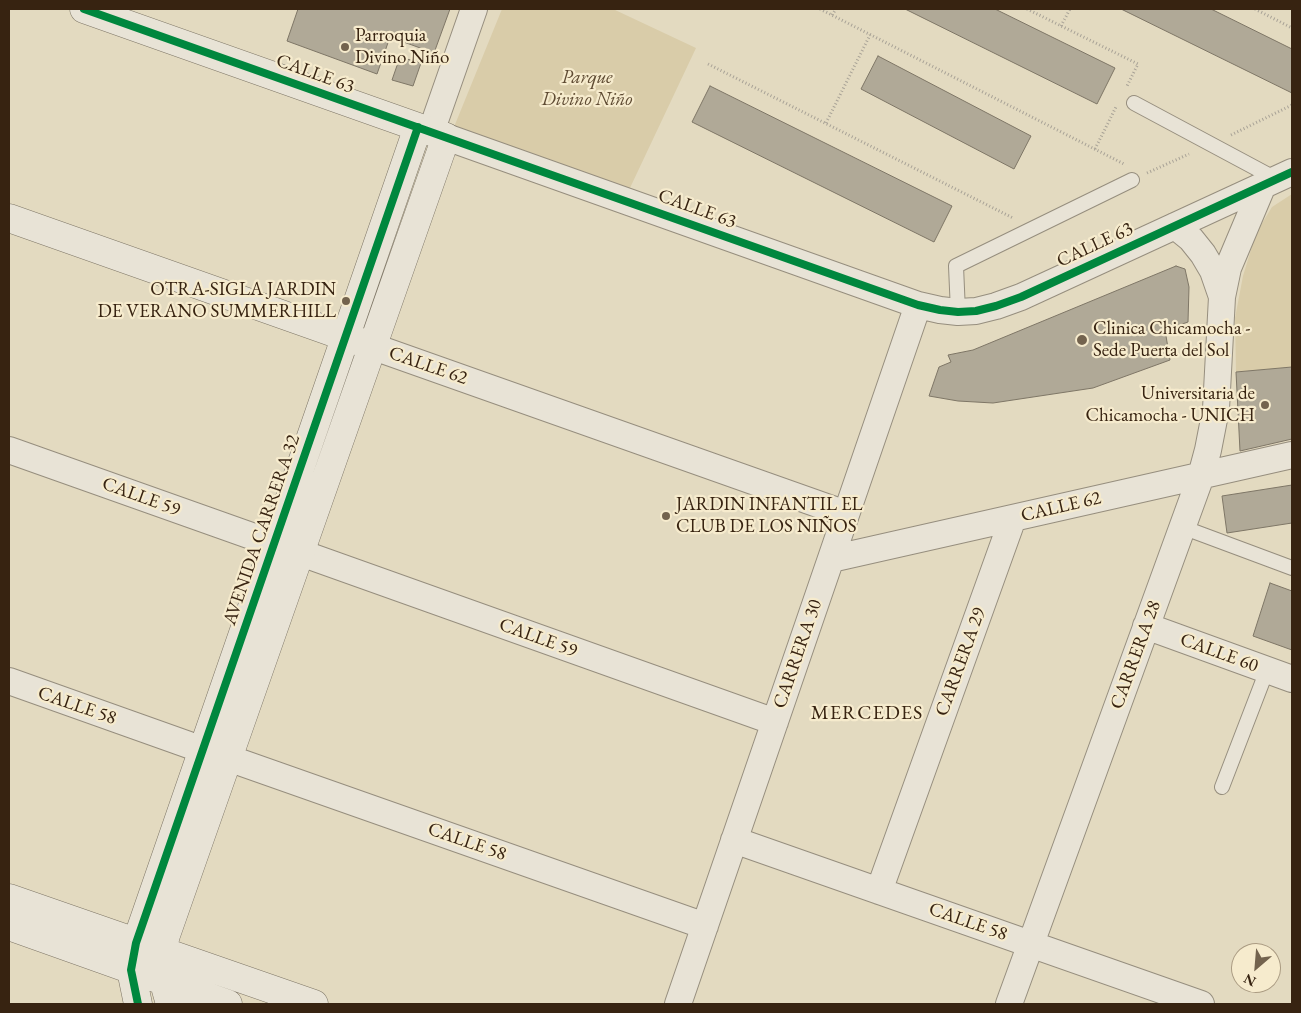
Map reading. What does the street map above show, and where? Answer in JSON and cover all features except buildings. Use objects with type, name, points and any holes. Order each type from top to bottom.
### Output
[{"type":"street","name":"CALLE 63","points":[[84,9],[918,304],[940,310],[976,311],[1021,297],[1277,179]]},
{"type":"street","points":[[167,993],[161,972],[162,951],[166,935],[374,347],[432,132],[474,9]]},
{"type":"street","name":"AVENIDA CARRERA 32","points":[[131,970],[136,942],[346,337],[432,132]]},
{"type":"street","name":"CARRERA 28","points":[[1009,1004],[1201,476],[1216,409],[1222,297],[1228,268],[1277,179]]},
{"type":"street","name":"CALLE 62","points":[[9,218],[846,514]]},
{"type":"street","name":"CARRERA 28","points":[[1175,226],[1191,239],[1204,254],[1213,271],[1222,297]]},
{"type":"street","name":"CARRERA 30","points":[[678,1004],[918,304]]},
{"type":"street","name":"CALLE 59","points":[[9,450],[274,544]]},
{"type":"street","name":"CALLE 62","points":[[831,559],[1292,455]]},
{"type":"street","name":"CARRERA 29","points":[[879,891],[1013,518]]},
{"type":"street","name":"CALLE 59","points":[[301,553],[775,722]]},
{"type":"street","name":"CALLE 60","points":[[1146,626],[1292,679]]},
{"type":"street","name":"CALLE 58","points":[[9,681],[203,750]]},
{"type":"street","name":"CALLE 58","points":[[228,758],[705,926]]},
{"type":"street","name":"CALLE 58","points":[[734,840],[1201,1004]]},
{"type":"street","points":[[9,898],[314,1004]]},
{"type":"street","points":[[9,926],[131,970],[167,993],[221,1003]]},
{"type":"street","points":[[131,970],[138,1004]]},
{"type":"lane","points":[[1134,103],[1277,179]]},
{"type":"lane","points":[[958,312],[956,266],[1132,180]]},
{"type":"lane","points":[[1182,527],[1292,568]]},
{"type":"lane","points":[[1222,787],[1267,670]]},
{"type":"path","points":[[820,9],[1128,166]]},
{"type":"path","points":[[832,15],[836,9]]},
{"type":"path","points":[[1027,9],[1138,64],[1125,90]]},
{"type":"path","points":[[1061,26],[1070,9]]},
{"type":"path","points":[[1255,9],[1292,28]]},
{"type":"path","points":[[826,123],[870,35]]},
{"type":"path","points":[[708,64],[1034,228]]},
{"type":"path","points":[[1095,149],[1116,107]]},
{"type":"green space","name":"Parque Divino Niño","points":[[502,9],[613,9],[696,48],[629,190],[454,127]]},
{"type":"green space","points":[[1292,194],[1292,367],[1236,372],[1235,318],[1243,276],[1256,233],[1272,207]]},
{"type":"cycle path","points":[[84,9],[918,305],[940,310],[976,311],[1021,297],[1292,172]]},
{"type":"cycle path","points":[[138,1004],[131,970],[136,943],[418,127]]},
{"type":"place","name":"Parroquia Divino Niño","points":[[345,47]]},
{"type":"place","name":"OTRA-SIGLA JARDIN DE VERANO SUMMERHILL","points":[[346,301]]},
{"type":"place","name":"Clinica Chicamocha - Sede Puerta del Sol","points":[[1082,340]]},
{"type":"place","name":"Universitaria de Chicamocha - UNICH","points":[[1265,405]]},
{"type":"place","name":"JARDIN INFANTIL EL CLUB DE LOS NIÑOS","points":[[666,516]]},
{"type":"district","name":"MERCEDES","points":[[867,714]]}]
